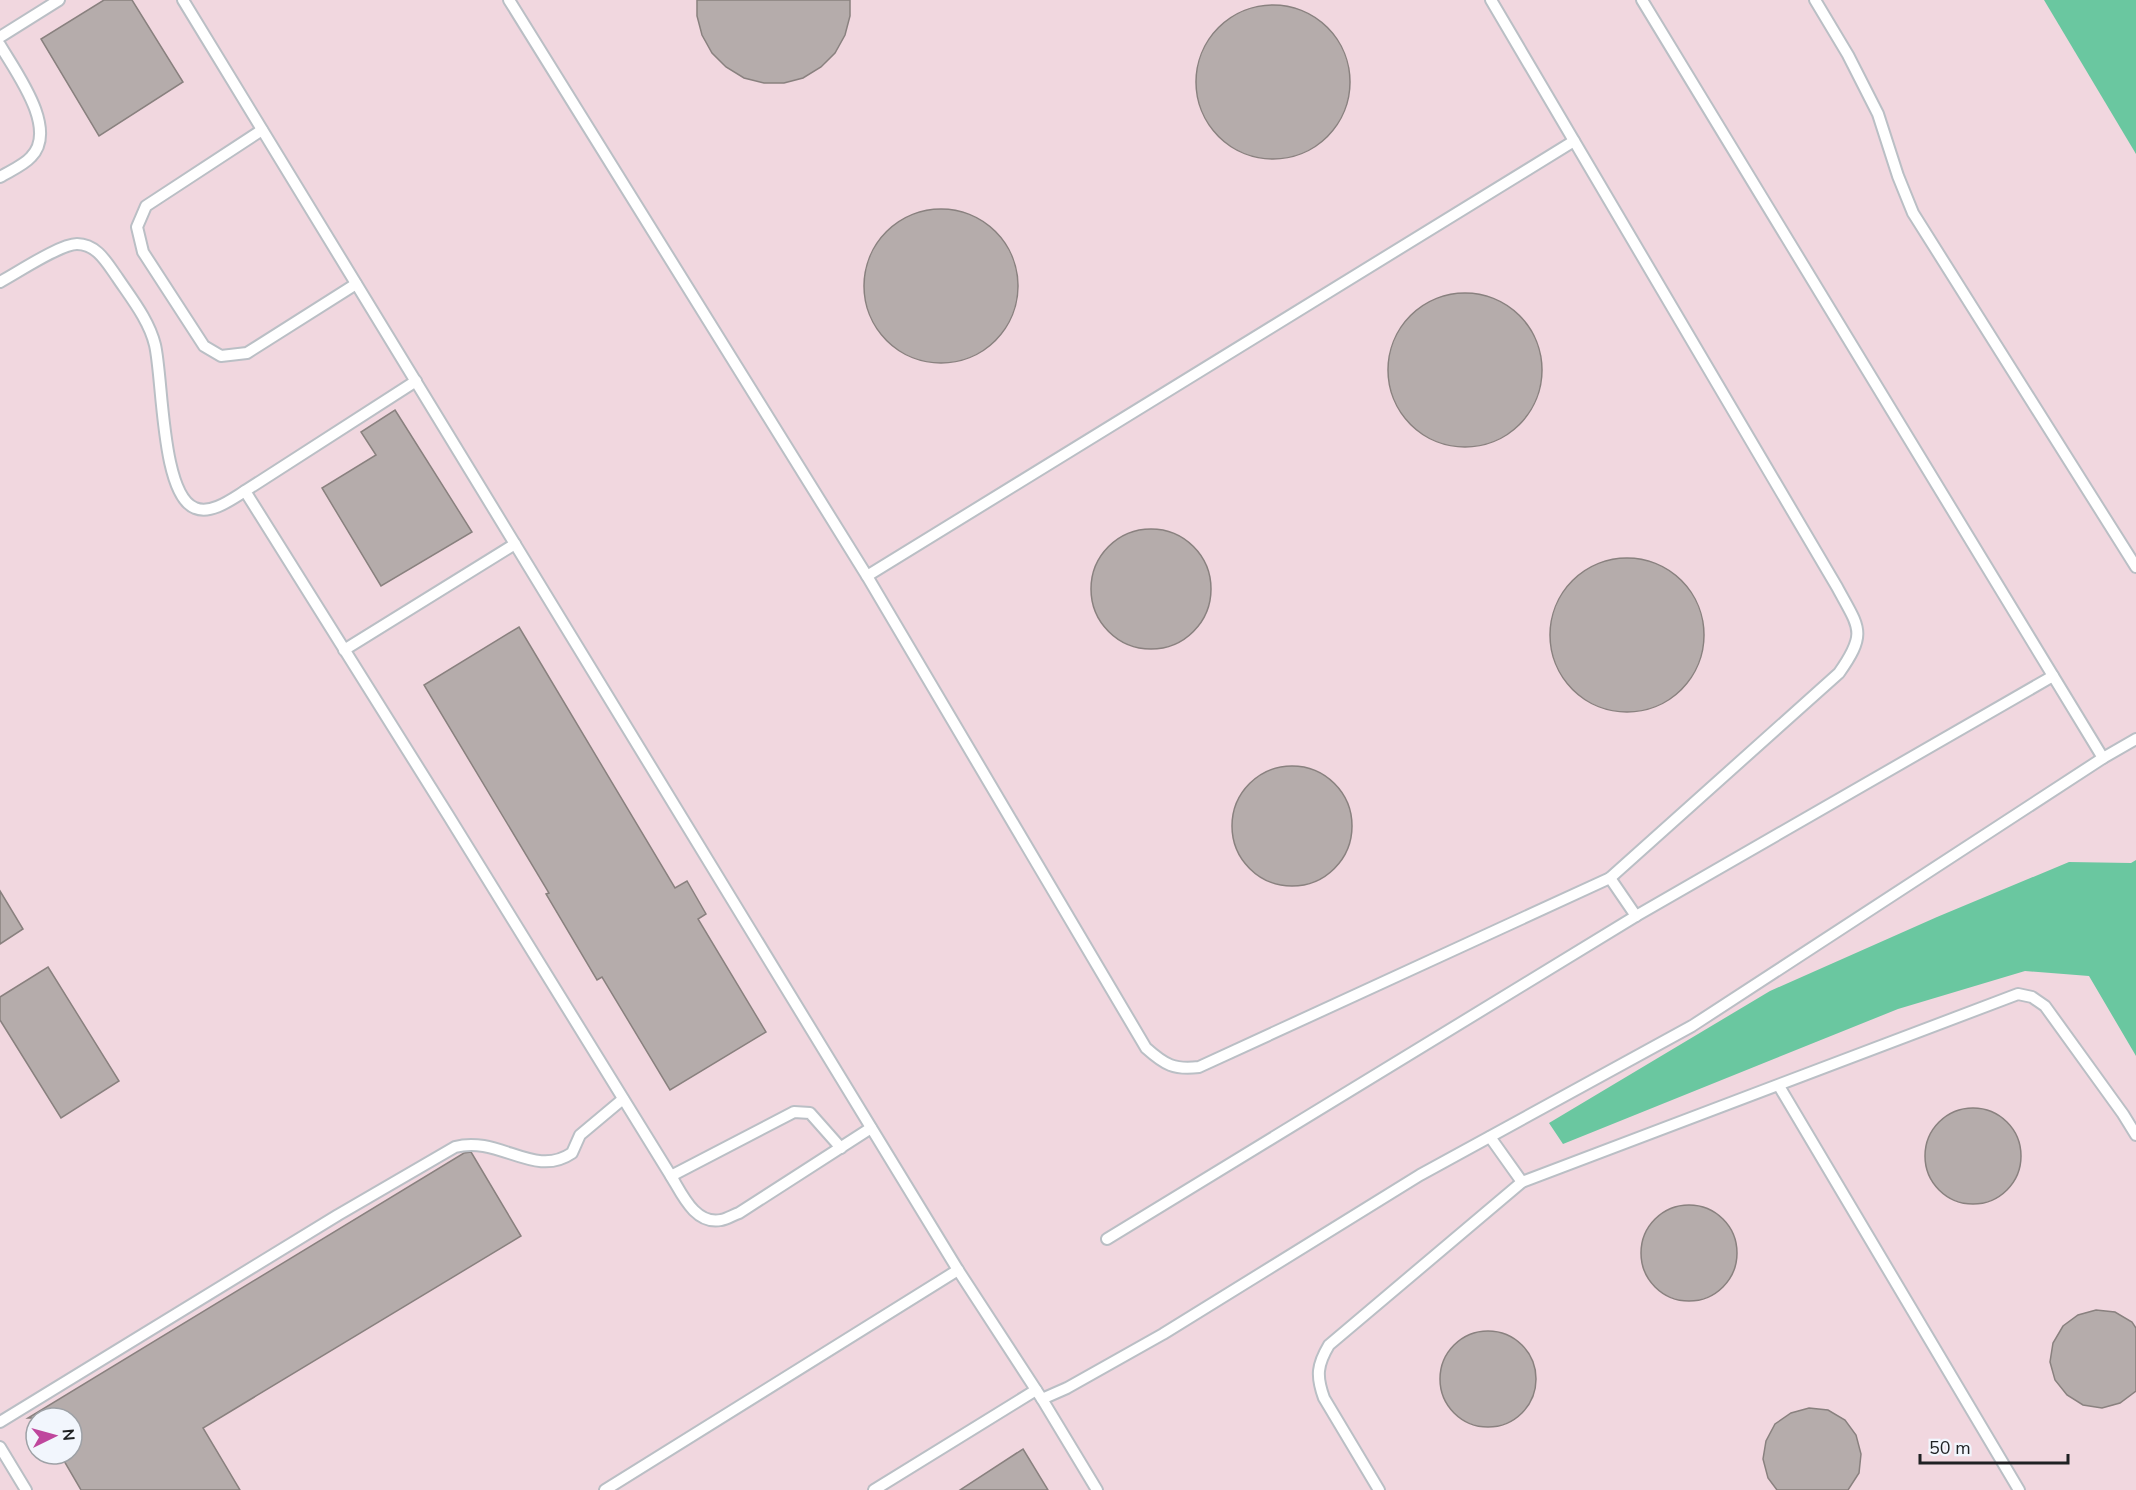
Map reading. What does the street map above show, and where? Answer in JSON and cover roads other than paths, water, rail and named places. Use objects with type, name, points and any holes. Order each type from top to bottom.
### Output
[{"type":"lane","points":[[0,37],[59,0]]},
{"type":"lane","points":[[183,0],[958,1270],[1039,1394],[1096,1490]]},
{"type":"lane","points":[[509,0],[867,576],[1146,1048],[1161,1062],[1181,1069],[1199,1067],[1610,878],[1839,673],[1854,652],[1858,639],[1856,623],[1837,587],[1491,0]]},
{"type":"lane","points":[[1642,0],[2103,758]]},
{"type":"lane","points":[[1815,0],[1848,55],[1878,114],[1898,176],[1913,213],[2136,567]]},
{"type":"lane","points":[[0,45],[34,105],[40,123],[41,141],[32,157],[0,177]]},
{"type":"lane","points":[[262,130],[146,206],[137,226],[143,252],[204,346],[222,356],[247,353],[356,284]]},
{"type":"lane","points":[[867,576],[1574,141]]},
{"type":"lane","points":[[0,282],[59,249],[76,244],[92,247],[103,257],[144,317],[154,343],[170,467],[178,491],[186,503],[196,509],[209,509],[224,504],[416,381]]},
{"type":"lane","points":[[244,491],[695,1212],[706,1219],[721,1220],[739,1213],[871,1128]]},
{"type":"lane","points":[[345,650],[515,544]]},
{"type":"lane","points":[[1107,1239],[1636,916],[2053,676]]},
{"type":"lane","points":[[874,1490],[1039,1394],[1067,1388],[1163,1334],[1420,1175],[1692,1026],[2103,758],[2136,739]]},
{"type":"lane","points":[[1610,878],[1636,916]]},
{"type":"lane","points":[[1379,1490],[1324,1398],[1320,1386],[1320,1359],[1329,1345],[1522,1182],[2018,994],[2032,997],[2045,1006],[2136,1135]]},
{"type":"lane","points":[[1779,1086],[2019,1490]]},
{"type":"lane","points":[[0,1422],[328,1221],[455,1147],[478,1144],[529,1160],[553,1161],[572,1153],[580,1135],[623,1099]]},
{"type":"lane","points":[[671,1176],[794,1112],[810,1113],[841,1148]]},
{"type":"lane","points":[[1490,1137],[1522,1182]]},
{"type":"lane","points":[[605,1490],[958,1270]]},
{"type":"lane","points":[[0,1447],[26,1490]]}]
